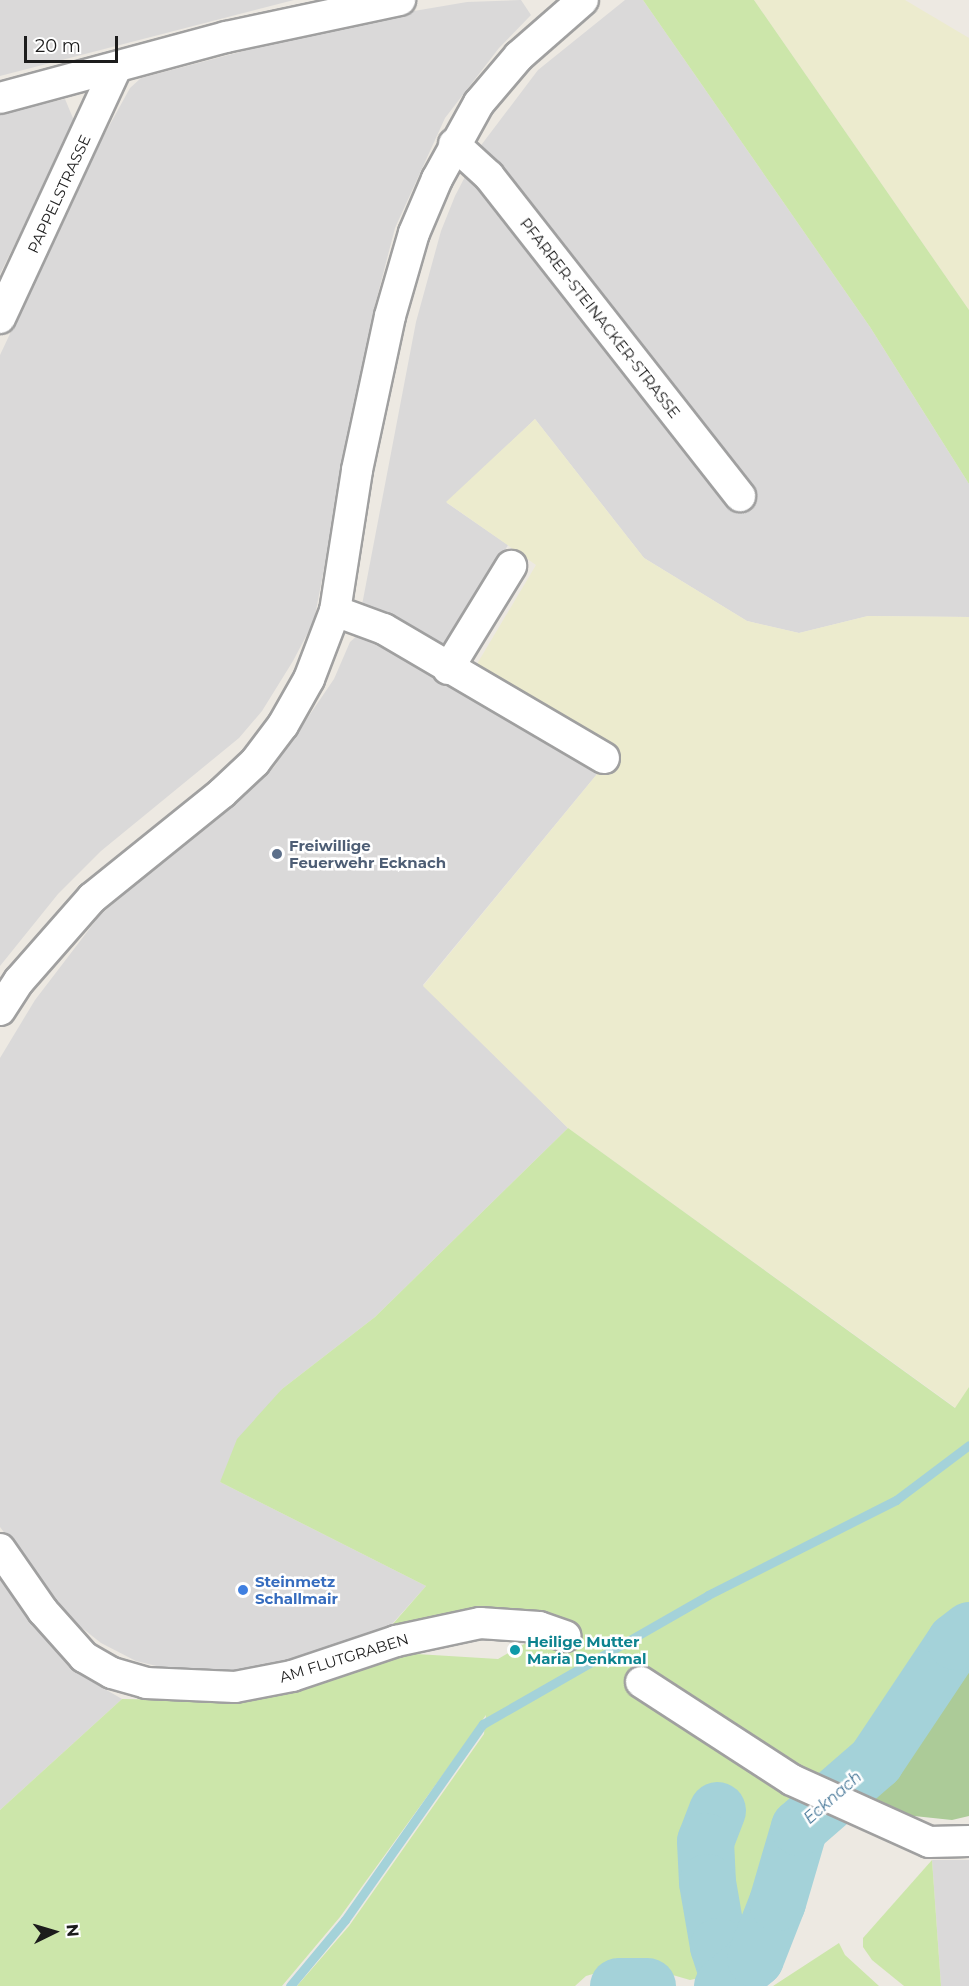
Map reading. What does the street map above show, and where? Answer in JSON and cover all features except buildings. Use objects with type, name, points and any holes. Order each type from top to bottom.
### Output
[{"type":"street","points":[[0,98],[115,70],[226,37],[400,0]]},
{"type":"street","points":[[0,1010],[19,981],[92,898],[255,762],[283,726],[309,679],[335,611],[357,470],[390,316],[414,233],[454,144],[479,103],[519,56],[583,0]]},
{"type":"street","name":"PAPPELSTRASSE","points":[[0,318],[115,70]]},
{"type":"street","name":"PFARRER-STEINACKER-STRASSE","points":[[454,144],[489,176],[740,496]]},
{"type":"street","points":[[448,669],[511,566]]},
{"type":"street","points":[[335,611],[384,629],[448,669],[604,758]]},
{"type":"street","name":"AM FLUTGRABEN","points":[[0,1549],[43,1611],[84,1657],[112,1673],[146,1683],[235,1687],[292,1676],[396,1641],[480,1623],[539,1627],[565,1636]]},
{"type":"street","points":[[641,1682],[792,1780],[929,1842],[969,1841]]},
{"type":"shaded area","points":[[0,0],[294,0],[0,76]]},
{"type":"shaded area","points":[[521,0],[531,15],[499,48],[445,118],[395,228],[373,313],[314,621],[293,661],[262,711],[239,738],[101,851],[58,894],[0,966],[0,355],[103,137],[130,88],[141,78],[361,20],[467,2]]},
{"type":"shaded area","points":[[625,0],[643,0],[870,327],[969,484],[969,617],[868,616],[799,633],[747,621],[644,558],[535,419],[447,503],[508,545],[446,651],[362,605],[416,322],[441,231],[455,196],[482,144],[538,70]]},
{"type":"shaded area","points":[[65,99],[75,123],[0,274],[0,113]]},
{"type":"shaded area","points":[[361,632],[602,768],[423,985],[568,1128],[375,1317],[282,1389],[220,1482],[426,1586],[384,1633],[234,1679],[189,1674],[136,1661],[101,1643],[67,1616],[0,1527],[0,1058],[35,1000],[100,915],[274,767],[334,679],[350,642]]},
{"type":"shaded area","points":[[0,1570],[45,1639],[79,1674],[122,1699],[0,1810]]},
{"type":"shaded area","points":[[932,1860],[969,1860],[969,1986],[941,1986]]},
{"type":"green space","points":[[643,0],[754,0],[969,310],[969,484],[870,327]]},
{"type":"green space","points":[[754,0],[905,0],[969,38],[969,310]]},
{"type":"green space","points":[[535,419],[644,558],[747,621],[799,633],[868,616],[969,617],[969,1387],[956,1408],[568,1128],[423,986],[602,768],[615,745],[474,669],[536,565],[446,502]]},
{"type":"green space","points":[[568,1128],[955,1408],[969,1387],[969,1617],[948,1634],[822,1781],[678,1693],[692,1735],[797,1799],[779,1828],[765,1899],[749,1941],[726,1943],[719,1846],[735,1802],[728,1786],[711,1793],[693,1837],[687,1873],[703,1912],[708,1958],[703,1977],[690,1980],[631,1963],[586,1976],[575,1986],[297,1986],[349,1926],[484,1734],[486,1715],[340,1917],[282,1986],[0,1986],[0,1810],[122,1699],[182,1700],[237,1694],[400,1653],[498,1659],[559,1624],[385,1633],[426,1586],[220,1482],[237,1439],[282,1389],[375,1317]]},
{"type":"green space","points":[[969,1617],[969,1816],[952,1820],[895,1814],[822,1781],[948,1634]]},
{"type":"green space","points":[[932,1860],[941,1986],[904,1986],[872,1960],[863,1947],[863,1938]]},
{"type":"green space","points":[[839,1943],[845,1955],[879,1986],[773,1986]]},
{"type":"waterway","points":[[290,1986],[345,1920],[483,1724],[708,1595],[896,1500],[969,1445]]},
{"type":"waterway","name":"Ecknach","points":[[722,1986],[755,1958],[777,1902],[799,1827],[875,1761],[955,1641],[969,1630]]},
{"type":"waterway","name":"Ecknach","points":[[717,1810],[705,1841],[707,1882],[718,1946],[730,1982]]},
{"type":"waterway","name":"Ecknach","points":[[618,1986],[647,1986]]},
{"type":"place","name":"Freiwillige Feuerwehr Ecknach","points":[[277,854]]},
{"type":"place","name":"Steinmetz Schallmair","points":[[243,1590]]},
{"type":"place","name":"Heilige Mutter Maria Denkmal","points":[[515,1650]]}]
